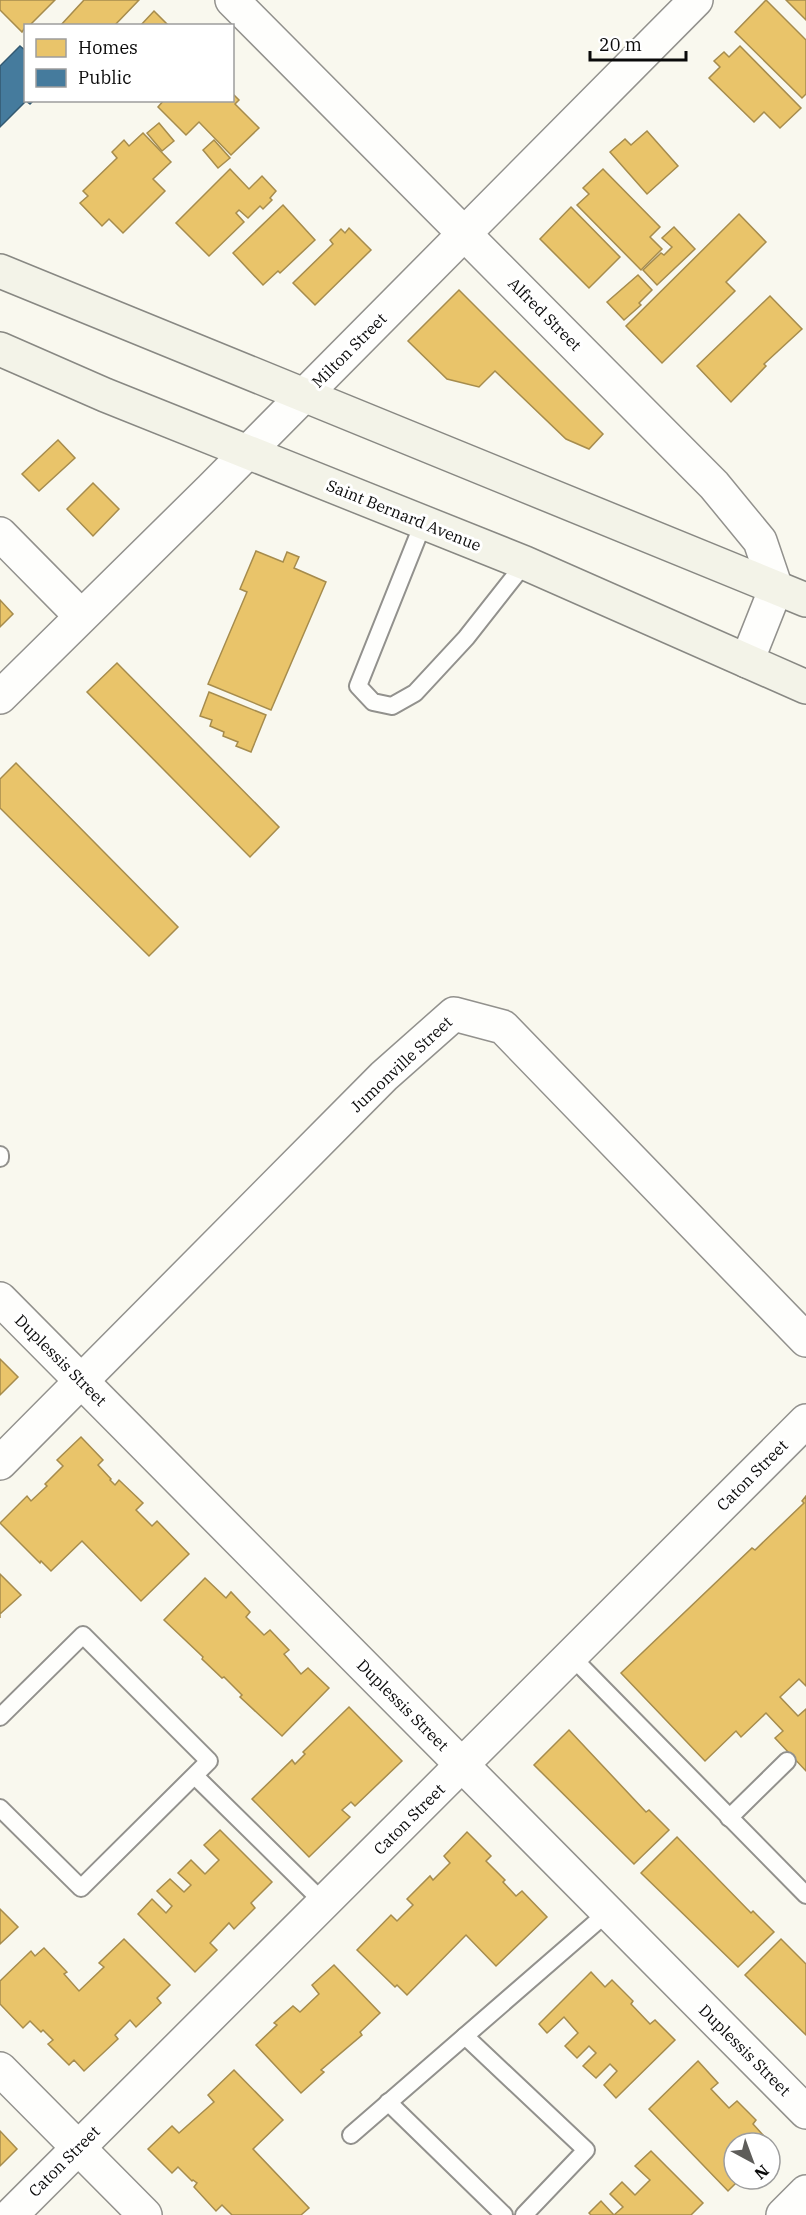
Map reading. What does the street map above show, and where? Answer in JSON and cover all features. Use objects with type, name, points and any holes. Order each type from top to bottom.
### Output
[{"type":"main road","points":[[0,271],[806,600]]},
{"type":"main road","name":"Saint Bernard Avenue","points":[[0,349],[247,453],[424,521],[525,563],[747,661],[805,684]]},
{"type":"street","name":"Alfred Street","points":[[232,0],[725,497],[760,540],[776,588]]},
{"type":"street","name":"Milton Street","points":[[0,698],[304,396],[696,0]]},
{"type":"street","points":[[0,534],[81,616]]},
{"type":"street","points":[[747,661],[776,588]]},
{"type":"street","name":"Jumonville Street","points":[[82,1382],[384,1076],[454,1014],[503,1027],[806,1340]]},
{"type":"street","name":"Duplessis Street","points":[[0,1299],[806,2112]]},
{"type":"street","points":[[0,1463],[82,1382]]},
{"type":"street","name":"Caton Street","points":[[11,2215],[806,1421]]},
{"type":"street","points":[[0,2068],[145,2215]]},
{"type":"street","points":[[783,2215],[806,2192]]},
{"type":"lane","points":[[424,521],[358,686],[373,702],[392,706],[415,693],[466,638],[525,563]]},
{"type":"lane","points":[[0,1717],[83,1635],[209,1761],[81,1888],[0,1808]]},
{"type":"lane","points":[[571,1656],[806,1894]]},
{"type":"lane","points":[[729,1818],[787,1761]]},
{"type":"lane","points":[[195,1776],[324,1903]]},
{"type":"lane","points":[[351,2135],[608,1912]]},
{"type":"lane","points":[[465,2036],[586,2150],[524,2215]]},
{"type":"lane","points":[[388,2102],[504,2215]]},
{"type":"building: Homes","points":[[0,0],[55,0],[31,24],[24,24],[22,32],[0,10]]},
{"type":"building: Homes","points":[[84,0],[139,0],[116,24],[62,24]]},
{"type":"building: Homes","points":[[766,0],[806,40],[806,94],[802,98],[735,32]]},
{"type":"building: Homes","points":[[786,0],[806,0],[806,20]]},
{"type":"building: Homes","points":[[154,11],[167,24],[142,24]]},
{"type":"building: Homes","points":[[740,46],[801,108],[780,128],[764,112],[754,122],[709,78],[720,67],[714,61],[724,52],[729,57]]},
{"type":"building: Homes","points":[[234,95],[239,100],[235,104],[259,128],[231,155],[199,122],[186,135],[158,107],[162,102],[234,102]]},
{"type":"building: Homes","points":[[159,123],[174,141],[162,151],[147,133]]},
{"type":"building: Homes","points":[[647,131],[678,166],[647,194],[610,152],[625,139],[631,145]]},
{"type":"building: Homes","points":[[143,133],[171,162],[153,179],[165,191],[123,233],[109,219],[102,226],[80,203],[88,196],[83,191],[117,158],[112,152],[124,140],[129,146]]},
{"type":"building: Homes","points":[[214,140],[230,158],[218,168],[203,150]]},
{"type":"building: Homes","points":[[230,169],[249,189],[262,176],[276,191],[270,198],[272,200],[263,209],[260,206],[248,218],[239,210],[236,213],[244,222],[209,256],[176,223]]},
{"type":"building: Homes","points":[[603,169],[660,227],[650,237],[662,249],[641,270],[577,205],[589,194],[583,188]]},
{"type":"building: Homes","points":[[283,205],[315,240],[280,273],[278,271],[263,285],[233,253]]},
{"type":"building: Homes","points":[[571,207],[620,257],[589,288],[540,239]]},
{"type":"building: Homes","points":[[739,214],[766,242],[726,282],[735,291],[662,363],[626,326]]},
{"type":"building: Homes","points":[[674,227],[695,249],[657,285],[643,270],[661,253],[664,255],[672,247],[662,238]]},
{"type":"building: Homes","points":[[349,228],[371,250],[315,305],[293,283],[333,244],[330,240],[341,229],[345,233]]},
{"type":"building: Homes","points":[[638,275],[652,290],[639,303],[641,305],[624,320],[607,302]]},
{"type":"building: Homes","points":[[459,290],[603,434],[589,449],[566,439],[495,371],[479,387],[447,379],[408,341]]},
{"type":"building: Homes","points":[[770,296],[802,329],[764,364],[766,366],[731,402],[697,366]]},
{"type":"building: Homes","points":[[58,440],[75,458],[39,491],[22,474]]},
{"type":"building: Homes","points":[[93,483],[119,509],[93,536],[67,509]]},
{"type":"building: Homes","points":[[256,551],[283,562],[287,552],[299,557],[294,568],[326,582],[271,710],[208,684],[247,592],[240,589]]},
{"type":"building: Homes","points":[[0,600],[13,614],[0,627]]},
{"type":"building: Homes","points":[[117,663],[279,827],[250,857],[87,692]]},
{"type":"building: Homes","points":[[209,692],[266,715],[251,752],[236,746],[238,742],[223,736],[224,732],[210,726],[212,720],[200,716]]},
{"type":"building: Homes","points":[[16,763],[178,927],[149,956],[0,808],[0,779]]},
{"type":"building: Homes","points":[[0,1359],[18,1377],[0,1395]]},
{"type":"building: Homes","points":[[81,1437],[103,1460],[98,1465],[110,1480],[115,1485],[119,1480],[143,1503],[136,1510],[152,1526],[157,1521],[189,1554],[141,1601],[82,1541],[51,1571],[0,1523],[27,1496],[31,1501],[47,1486],[45,1484],[63,1466],[57,1460]]},
{"type":"building: Homes","points":[[806,1496],[806,1686],[799,1679],[780,1697],[798,1716],[806,1709],[806,1771],[775,1738],[783,1731],[766,1713],[741,1737],[736,1731],[705,1761],[621,1673],[752,1548],[755,1550],[804,1503],[802,1501]]},
{"type":"building: Homes","points":[[0,1574],[21,1595],[0,1614]]},
{"type":"building: Homes","points":[[205,1578],[226,1598],[231,1592],[250,1612],[246,1617],[264,1635],[270,1630],[289,1650],[284,1654],[301,1674],[308,1668],[329,1688],[282,1736],[164,1620]]},
{"type":"building: Homes","points":[[349,1707],[402,1761],[355,1806],[351,1802],[342,1810],[350,1817],[309,1857],[252,1799],[292,1760],[295,1764],[305,1754],[303,1752]]},
{"type":"building: Homes","points":[[569,1730],[646,1812],[649,1810],[669,1830],[634,1864],[534,1765]]},
{"type":"building: Homes","points":[[220,1830],[272,1882],[251,1903],[255,1908],[234,1929],[229,1923],[210,1943],[217,1950],[195,1972],[138,1914],[152,1899],[166,1913],[172,1906],[157,1891],[170,1879],[184,1892],[191,1885],[178,1873],[191,1860],[205,1874],[219,1860],[204,1845]]},
{"type":"building: Homes","points":[[467,1832],[491,1856],[486,1861],[505,1880],[503,1882],[516,1896],[522,1891],[547,1917],[496,1966],[466,1935],[407,1995],[397,1985],[395,1987],[357,1950],[391,1915],[397,1921],[413,1905],[407,1899],[430,1876],[433,1880],[450,1863],[444,1856]]},
{"type":"building: Homes","points":[[677,1837],[751,1913],[753,1911],[774,1932],[738,1967],[641,1873]]},
{"type":"building: Homes","points":[[0,1909],[18,1927],[0,1944]]},
{"type":"building: Homes","points":[[124,1939],[170,1985],[157,1998],[161,2003],[136,2027],[130,2020],[115,2035],[118,2039],[84,2071],[74,2060],[69,2065],[48,2044],[53,2040],[43,2030],[41,2032],[30,2021],[23,2028],[0,2004],[0,1981],[31,1951],[35,1956],[44,1948],[67,1972],[64,1974],[79,1991],[104,1967],[99,1963]]},
{"type":"building: Homes","points":[[781,1939],[806,1964],[806,2035],[745,1975]]},
{"type":"building: Homes","points":[[334,1965],[380,2013],[360,2032],[362,2035],[321,2070],[324,2072],[301,2093],[256,2045],[277,2025],[274,2023],[293,2006],[300,2012],[319,1994],[312,1985]]},
{"type":"building: Homes","points":[[591,1972],[605,1987],[612,1980],[633,2001],[631,2004],[650,2024],[655,2020],[675,2040],[616,2098],[604,2085],[617,2071],[610,2064],[596,2078],[583,2066],[596,2053],[589,2046],[577,2058],[565,2046],[578,2033],[564,2017],[547,2033],[539,2024]]},
{"type":"building: Homes","points":[[698,2061],[718,2083],[711,2089],[729,2108],[737,2101],[756,2120],[753,2124],[759,2131],[722,2131],[722,2185],[649,2109]]},
{"type":"building: Homes","points":[[234,2070],[283,2120],[253,2149],[309,2208],[301,2215],[232,2215],[222,2205],[216,2211],[194,2187],[197,2183],[178,2167],[172,2173],[148,2149],[172,2126],[179,2133],[214,2102],[208,2095]]},
{"type":"building: Homes","points":[[0,2131],[17,2149],[0,2166]]},
{"type":"building: Homes","points":[[651,2151],[703,2203],[691,2215],[614,2215],[623,2207],[610,2194],[622,2182],[635,2195],[650,2180],[635,2166]]},
{"type":"building: Homes","points":[[601,2201],[614,2215],[591,2215],[589,2213]]},
{"type":"building: Public","points":[[20,46],[24,49],[25,102],[0,127],[0,66]]}]
